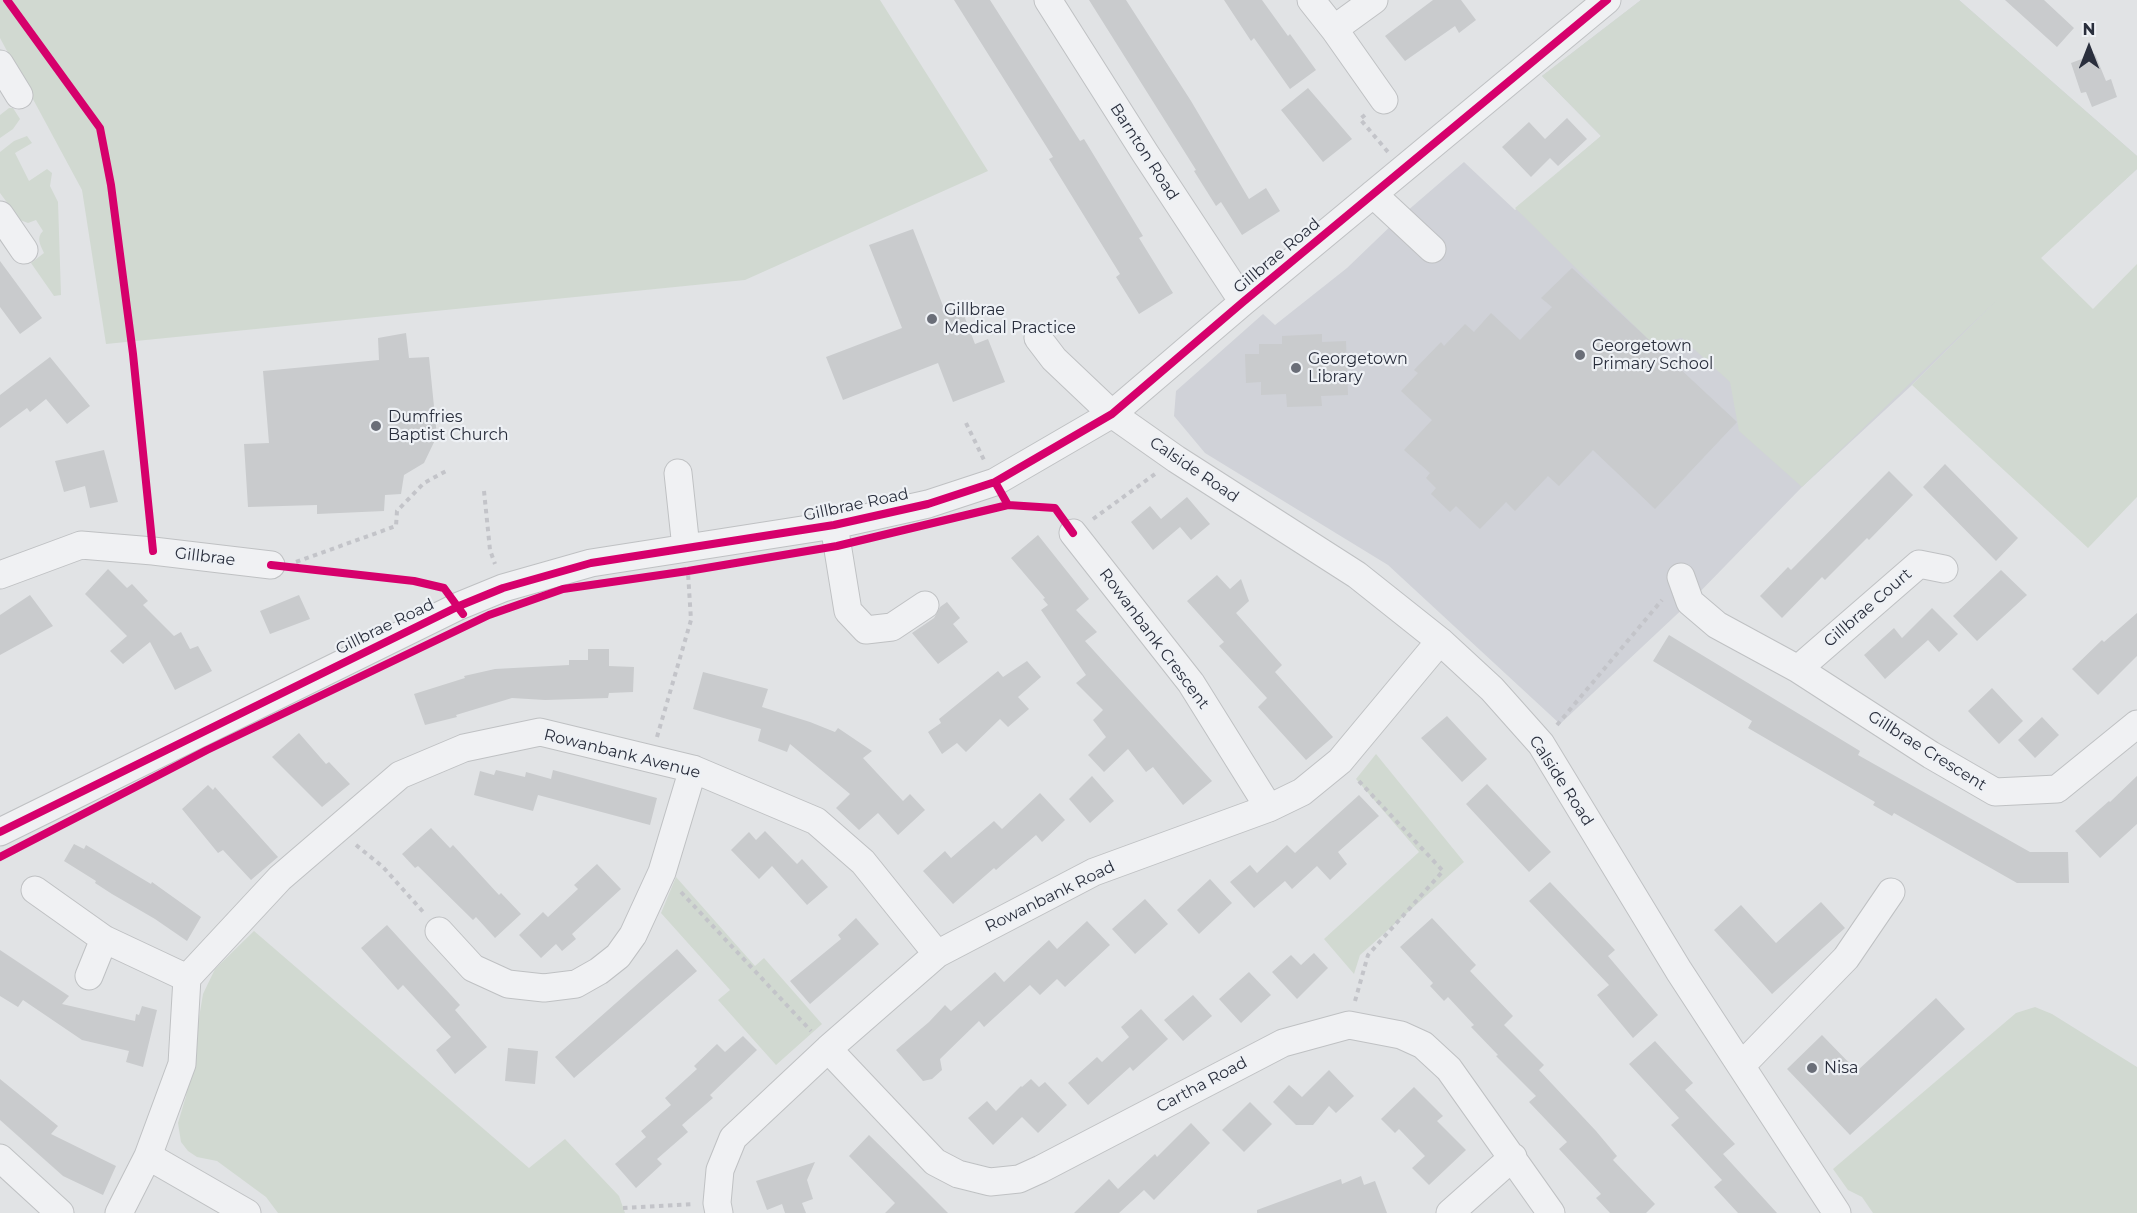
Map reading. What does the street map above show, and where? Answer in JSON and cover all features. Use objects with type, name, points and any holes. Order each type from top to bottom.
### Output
[{"type":"street","name":"Barnton Road","points":[[1048,0],[1243,302]]},
{"type":"street","points":[[1311,0],[1384,100]]},
{"type":"street","points":[[1334,29],[1374,0]]},
{"type":"street","name":"Gillbrae Road","points":[[0,832],[459,606],[502,588],[591,563],[691,563],[834,525],[928,504],[995,482],[1112,414],[1243,302],[1607,0]]},
{"type":"street","points":[[0,64],[19,95]]},
{"type":"street","points":[[1373,194],[1432,249]]},
{"type":"street","points":[[0,215],[24,250]]},
{"type":"street","name":"Calside Road","points":[[1038,338],[1046,365],[1176,459],[1357,575],[1440,641],[1492,689],[1541,744],[1609,858],[1837,1213]]},
{"type":"street","points":[[678,473],[691,563]]},
{"type":"street","points":[[834,525],[848,611],[866,630],[892,627],[925,605]]},
{"type":"street","name":"Rowanbank Crescent","points":[[1072,533],[1191,683],[1269,808]]},
{"type":"street","name":"Gillbrae","points":[[0,575],[81,545],[277,566]]},
{"type":"street","name":"Gillbrae Court","points":[[1798,669],[1919,564],[1944,569]]},
{"type":"street","name":"Gillbrae Crescent","points":[[1672,588],[1717,625],[1798,669],[1930,755],[1995,792],[2057,789],[2137,724]]},
{"type":"street","name":"Rowanbank Road","points":[[718,1208],[720,1170],[733,1138],[828,1049],[937,954],[1094,872],[1269,808],[1302,792],[1340,761],[1440,641]]},
{"type":"street","name":"Rowanbank Avenue","points":[[187,978],[280,878],[400,775],[464,748],[540,732],[693,769],[816,820],[863,862],[937,954]]},
{"type":"street","points":[[439,931],[473,968],[508,984],[544,988],[576,984],[599,971],[618,956],[633,935],[662,872],[693,769]]},
{"type":"street","points":[[34,890],[104,939],[187,978],[182,1064],[148,1156],[119,1213]]},
{"type":"street","points":[[1741,1066],[1846,958],[1891,892]]},
{"type":"street","points":[[88,976],[104,939]]},
{"type":"street","name":"Cartha Road","points":[[828,1049],[935,1162],[958,1174],[990,1182],[1018,1179],[1041,1169],[1283,1042],[1349,1025],[1401,1035],[1423,1045],[1449,1069],[1551,1213]]},
{"type":"street","points":[[148,1156],[247,1213]]},
{"type":"street","points":[[1450,1213],[1513,1157]]},
{"type":"street","points":[[0,1158],[60,1213]]},
{"type":"path","points":[[1384,100],[1360,119],[1402,170]]},
{"type":"path","points":[[966,423],[995,482]]},
{"type":"path","points":[[1072,533],[1176,459]]},
{"type":"path","points":[[277,566],[396,526],[397,511],[424,483],[448,470]]},
{"type":"path","points":[[484,491],[490,550],[502,588]]},
{"type":"path","points":[[677,573],[691,563]]},
{"type":"path","points":[[651,758],[691,620],[691,563]]},
{"type":"path","points":[[277,566],[308,569]]},
{"type":"path","points":[[1541,744],[1672,588]]},
{"type":"path","points":[[1340,761],[1443,871],[1368,955],[1349,1025]]},
{"type":"path","points":[[337,829],[383,867],[439,931]]},
{"type":"path","points":[[662,872],[828,1049]]},
{"type":"path","points":[[623,1208],[718,1208]]},
{"type":"shaded area","points":[[0,0],[880,0],[988,171],[745,280],[106,344],[82,190],[0,38]]},
{"type":"shaded area","name":"Georgetown Primary School","points":[[1641,0],[1959,0],[2137,156],[2137,169],[2040,258],[1912,385],[1802,487],[1690,602],[1560,724],[1388,565],[1205,453],[1174,416],[1176,391],[1263,314],[1275,325],[1347,268],[1399,218],[1464,162],[1515,210],[1601,136],[1542,76]]},
{"type":"shaded area","points":[[1641,0],[1959,0],[2137,156],[2137,169],[2041,258],[2093,309],[2137,264],[2137,497],[2088,548],[1912,385],[1997,300],[1802,487],[1739,431],[1730,382],[1682,338],[1653,344],[1515,208],[1601,136],[1542,76]]},
{"type":"shaded area","points":[[9,108],[13,108],[20,119],[13,129],[0,138],[0,115]]},
{"type":"shaded area","points":[[27,136],[32,143],[15,153],[29,181],[47,169],[52,173],[50,186],[58,202],[61,295],[54,296],[31,263],[44,253],[39,239],[43,231],[36,220],[28,223],[20,220],[0,193],[0,152],[14,141]]},
{"type":"shaded area","points":[[1376,754],[1464,862],[1360,955],[1354,974],[1324,939],[1419,852],[1356,779]]},
{"type":"shaded area","points":[[676,877],[755,966],[764,958],[822,1024],[776,1065],[718,1000],[730,990],[661,913]]},
{"type":"shaded area","points":[[254,931],[529,1168],[565,1139],[619,1196],[625,1213],[278,1213],[266,1197],[217,1161],[197,1157],[188,1151],[181,1142],[178,1123],[186,1096],[203,994],[215,969]]},
{"type":"shaded area","points":[[2035,1007],[2052,1014],[2137,1067],[2137,1213],[1873,1213],[1862,1197],[1848,1190],[1833,1169],[2016,1013]]},
{"type":"building","points":[[954,0],[990,0],[1080,141],[1084,139],[1143,236],[1139,238],[1173,293],[1139,314],[1116,277],[1120,274],[1049,159],[1053,157]]},
{"type":"building","points":[[1089,0],[1126,0],[1191,101],[1249,199],[1266,188],[1280,211],[1242,235],[1221,202],[1216,206],[1194,171],[1196,170]]},
{"type":"building","points":[[1224,0],[1262,0],[1316,70],[1290,89],[1254,38],[1251,41]]},
{"type":"building","points":[[1433,0],[1461,0],[1476,20],[1459,33],[1455,26],[1405,61],[1385,36]]},
{"type":"building","points":[[2005,0],[2044,0],[2074,28],[2057,47]]},
{"type":"building","points":[[2095,54],[2106,81],[2111,79],[2117,97],[2092,107],[2086,92],[2081,93],[2071,63]]},
{"type":"building","points":[[1308,88],[1352,139],[1323,162],[1281,110]]},
{"type":"building","points":[[1567,118],[1587,139],[1558,166],[1550,158],[1531,177],[1502,147],[1529,122],[1545,139]]},
{"type":"building","name":"Gillbrae Medical Practice","points":[[913,229],[945,311],[960,305],[975,344],[988,339],[1005,382],[953,402],[938,363],[843,400],[826,357],[902,328],[869,245]]},
{"type":"building","points":[[0,261],[42,318],[20,334],[0,307]]},
{"type":"building","name":"Georgetown Primary School","points":[[1572,268],[1737,422],[1655,509],[1593,450],[1559,486],[1548,476],[1515,511],[1506,502],[1480,529],[1456,506],[1450,512],[1431,494],[1436,488],[1426,478],[1430,473],[1404,450],[1432,420],[1401,391],[1418,373],[1414,370],[1441,342],[1444,346],[1465,324],[1474,332],[1491,313],[1520,340],[1552,307],[1541,298]]},
{"type":"building","name":"Dumfries Baptist Church","points":[[406,333],[409,358],[429,357],[437,436],[424,463],[404,475],[401,494],[385,495],[384,511],[317,514],[317,505],[248,507],[244,444],[269,443],[263,371],[379,360],[378,338]]},
{"type":"building","name":"Georgetown Library","points":[[1322,334],[1322,342],[1346,341],[1348,395],[1321,396],[1322,406],[1287,407],[1286,394],[1261,395],[1261,382],[1246,383],[1245,354],[1259,354],[1259,344],[1282,344],[1282,336]]},
{"type":"building","points":[[50,357],[90,406],[67,424],[46,399],[30,412],[27,408],[0,428],[0,395]]},
{"type":"building","points":[[104,450],[118,502],[90,508],[85,486],[64,492],[55,461]]},
{"type":"building","points":[[1945,464],[2018,538],[1996,561],[1923,487]]},
{"type":"building","points":[[1889,471],[1913,495],[1869,540],[1867,538],[1825,580],[1822,577],[1782,618],[1760,596],[1788,567],[1791,570]]},
{"type":"building","points":[[1187,497],[1210,524],[1191,540],[1180,527],[1153,550],[1131,522],[1150,506],[1161,519]]},
{"type":"building","points":[[1038,535],[1089,599],[1076,610],[1097,632],[1085,641],[1212,781],[1183,805],[1153,767],[1146,772],[1128,749],[1104,772],[1088,755],[1106,737],[1093,720],[1103,710],[1076,683],[1086,675],[1041,610],[1048,605],[1043,599],[1045,598],[1011,558]]},
{"type":"building","points":[[108,569],[127,588],[132,584],[148,601],[143,605],[174,636],[181,632],[190,649],[198,646],[212,671],[175,690],[150,642],[123,664],[110,651],[127,636],[85,594]]},
{"type":"building","points":[[2001,570],[2027,595],[1977,641],[1953,616]]},
{"type":"building","points":[[1217,575],[1230,589],[1241,579],[1249,601],[1236,613],[1282,665],[1275,672],[1333,737],[1306,760],[1258,707],[1267,698],[1219,646],[1224,642],[1187,601]]},
{"type":"building","points":[[30,595],[53,626],[0,655],[0,615]]},
{"type":"building","points":[[299,595],[310,619],[270,634],[260,611]]},
{"type":"building","points":[[947,602],[960,618],[953,624],[968,642],[938,664],[912,633],[934,618],[940,607]]},
{"type":"building","points":[[1932,608],[1958,634],[1939,652],[1928,640],[1885,679],[1864,655],[1894,628],[1902,638]]},
{"type":"building","points":[[2137,613],[2137,656],[2098,695],[2072,669],[2102,640],[2104,642]]},
{"type":"building","points":[[1669,635],[1860,751],[1858,755],[2030,852],[2068,852],[2069,883],[2017,883],[1894,813],[1892,816],[1873,805],[1875,802],[1748,728],[1752,721],[1653,661]]},
{"type":"building","points":[[588,649],[609,649],[609,666],[634,667],[633,692],[609,693],[608,698],[545,700],[512,698],[456,715],[457,717],[425,725],[414,694],[465,678],[464,676],[495,669],[569,665],[569,660],[588,660]]},
{"type":"building","points":[[1027,661],[1041,677],[1018,697],[1029,709],[1008,727],[1000,719],[966,752],[957,743],[942,754],[928,732],[941,723],[939,719],[998,671],[1003,677]]},
{"type":"building","points":[[703,672],[768,689],[762,707],[835,732],[838,728],[872,751],[863,758],[903,801],[910,794],[925,810],[898,835],[878,813],[859,830],[836,808],[850,794],[790,744],[787,752],[758,741],[761,729],[693,709]]},
{"type":"building","points":[[1992,688],[2023,721],[1999,744],[1968,711]]},
{"type":"building","points":[[1447,716],[1487,759],[1462,782],[1421,738]]},
{"type":"building","points":[[2042,717],[2059,735],[2035,758],[2018,740]]},
{"type":"building","points":[[299,733],[326,764],[329,762],[350,784],[322,807],[272,757]]},
{"type":"building","points":[[496,770],[525,777],[526,772],[551,779],[553,770],[657,798],[650,825],[538,795],[533,811],[474,795],[480,771],[494,775]]},
{"type":"building","points":[[1092,776],[1114,801],[1090,823],[1069,799]]},
{"type":"building","points":[[2137,776],[2137,824],[2100,858],[2075,831]]},
{"type":"building","points":[[1487,784],[1551,852],[1529,872],[1466,804]]},
{"type":"building","points":[[208,785],[213,790],[215,787],[278,857],[251,880],[223,850],[218,853],[182,809]]},
{"type":"building","points":[[1040,793],[1065,820],[1042,842],[1036,835],[953,904],[923,871],[945,851],[951,858],[994,821],[1002,829]]},
{"type":"building","points":[[1359,795],[1379,816],[1338,852],[1347,864],[1330,880],[1317,866],[1292,889],[1285,881],[1254,908],[1230,882],[1250,865],[1257,873],[1287,845],[1295,853]]},
{"type":"building","points":[[431,828],[450,848],[453,845],[499,895],[501,893],[521,914],[495,938],[476,917],[473,920],[418,866],[415,868],[402,854]]},
{"type":"building","points":[[765,831],[797,864],[802,859],[828,887],[807,905],[772,866],[759,879],[731,850],[749,832],[756,840]]},
{"type":"building","points":[[74,844],[84,849],[86,845],[151,884],[152,882],[201,917],[187,941],[64,861]]},
{"type":"building","points":[[597,864],[621,889],[572,934],[576,939],[562,951],[556,944],[541,958],[519,935],[543,912],[548,917],[578,889],[574,885]]},
{"type":"building","points":[[1210,879],[1232,903],[1199,934],[1177,910]]},
{"type":"building","points":[[1550,882],[1615,950],[1608,956],[1658,1015],[1633,1038],[1597,995],[1609,985],[1529,901]]},
{"type":"building","points":[[1145,899],[1168,924],[1135,954],[1112,929]]},
{"type":"building","points":[[1821,902],[1845,928],[1772,994],[1714,930],[1741,905],[1776,943]]},
{"type":"building","points":[[856,918],[879,944],[810,1004],[790,981],[841,939],[838,935]]},
{"type":"building","points":[[1432,918],[1476,965],[1470,971],[1513,1016],[1504,1025],[1544,1065],[1539,1070],[1596,1131],[1617,1156],[1613,1160],[1655,1204],[1646,1213],[1610,1213],[1596,1198],[1601,1194],[1559,1149],[1567,1142],[1529,1102],[1536,1096],[1496,1056],[1498,1055],[1471,1027],[1474,1025],[1448,997],[1444,1001],[1430,986],[1433,983],[1400,947]]},
{"type":"building","points":[[1087,921],[1110,945],[1065,987],[1057,979],[1040,995],[1030,985],[984,1027],[979,1021],[940,1059],[942,1070],[932,1079],[923,1081],[896,1050],[945,1005],[951,1011],[995,972],[1004,982],[1049,940],[1057,949]]},
{"type":"building","points":[[387,925],[460,1005],[455,1010],[487,1047],[455,1074],[436,1050],[451,1037],[403,985],[398,990],[361,948]]},
{"type":"building","points":[[677,949],[697,971],[574,1078],[555,1057]]},
{"type":"building","points":[[0,950],[69,996],[62,1004],[135,1021],[136,1014],[139,1015],[142,1006],[157,1010],[143,1067],[126,1062],[129,1051],[82,1040],[23,1000],[18,1007],[0,996]]},
{"type":"building","points":[[1314,953],[1328,968],[1297,999],[1272,972],[1291,955],[1301,965]]},
{"type":"building","points":[[1249,972],[1271,995],[1241,1023],[1219,999]]},
{"type":"building","points":[[1193,995],[1212,1016],[1183,1041],[1164,1020]]},
{"type":"building","points":[[1936,998],[1965,1029],[1850,1135],[1787,1069],[1822,1035],[1857,1071]]},
{"type":"building","points":[[1141,1009],[1168,1039],[1133,1071],[1130,1067],[1088,1105],[1068,1083],[1097,1057],[1102,1062],[1129,1037],[1121,1027]]},
{"type":"building","points":[[743,1036],[757,1050],[710,1095],[713,1098],[682,1125],[688,1132],[657,1159],[662,1164],[636,1188],[615,1164],[646,1137],[641,1131],[671,1105],[665,1098],[697,1069],[694,1066],[717,1044],[725,1052]]},
{"type":"building","points":[[1655,1041],[1693,1083],[1685,1090],[1735,1144],[1723,1154],[1777,1213],[1738,1213],[1714,1187],[1722,1180],[1671,1125],[1679,1118],[1629,1064]]},
{"type":"building","points":[[508,1048],[538,1051],[535,1084],[505,1081]]},
{"type":"building","points":[[1329,1070],[1354,1096],[1336,1113],[1329,1106],[1313,1125],[1296,1125],[1273,1102],[1289,1085],[1302,1097]]},
{"type":"building","points":[[0,1079],[58,1126],[51,1134],[116,1166],[103,1195],[63,1176],[0,1120]]},
{"type":"building","points":[[1031,1079],[1039,1087],[1045,1082],[1067,1105],[1038,1133],[1022,1117],[993,1145],[968,1118],[987,1101],[996,1111]]},
{"type":"building","points":[[1414,1087],[1443,1116],[1437,1121],[1466,1150],[1429,1185],[1412,1168],[1425,1156],[1399,1129],[1395,1133],[1381,1119]]},
{"type":"building","points":[[1250,1102],[1272,1124],[1244,1152],[1222,1130]]},
{"type":"building","points":[[1191,1123],[1210,1143],[1154,1200],[1144,1190],[1119,1213],[1074,1213],[1109,1179],[1118,1189],[1155,1154],[1157,1157]]},
{"type":"building","points":[[869,1135],[948,1213],[885,1213],[895,1203],[849,1156]]},
{"type":"building","points":[[815,1162],[807,1180],[813,1199],[802,1203],[806,1213],[785,1213],[782,1204],[767,1210],[756,1181]]},
{"type":"building","points":[[1361,1176],[1364,1185],[1375,1181],[1387,1213],[1257,1213],[1257,1210],[1341,1179],[1342,1184]]},
{"type":"cycle path","points":[[7,0],[100,128],[111,185],[133,354],[153,551]]},
{"type":"cycle path","points":[[0,832],[459,606],[503,588],[591,563],[834,525],[928,504],[995,482],[1112,414],[1243,302],[1607,0]]},
{"type":"cycle path","points":[[995,482],[1008,505],[1055,508],[1073,533]]},
{"type":"cycle path","points":[[0,857],[207,750],[489,615],[563,589],[837,546],[1008,505]]},
{"type":"cycle path","points":[[271,565],[414,581],[444,588],[463,614]]},
{"type":"place","name":"Gillbrae Medical Practice","points":[[932,319]]},
{"type":"place","name":"Georgetown Primary School","points":[[1580,355]]},
{"type":"place","name":"Georgetown Library","points":[[1296,368]]},
{"type":"place","name":"Dumfries Baptist Church","points":[[376,426]]},
{"type":"place","name":"Nisa","points":[[1812,1068]]}]
